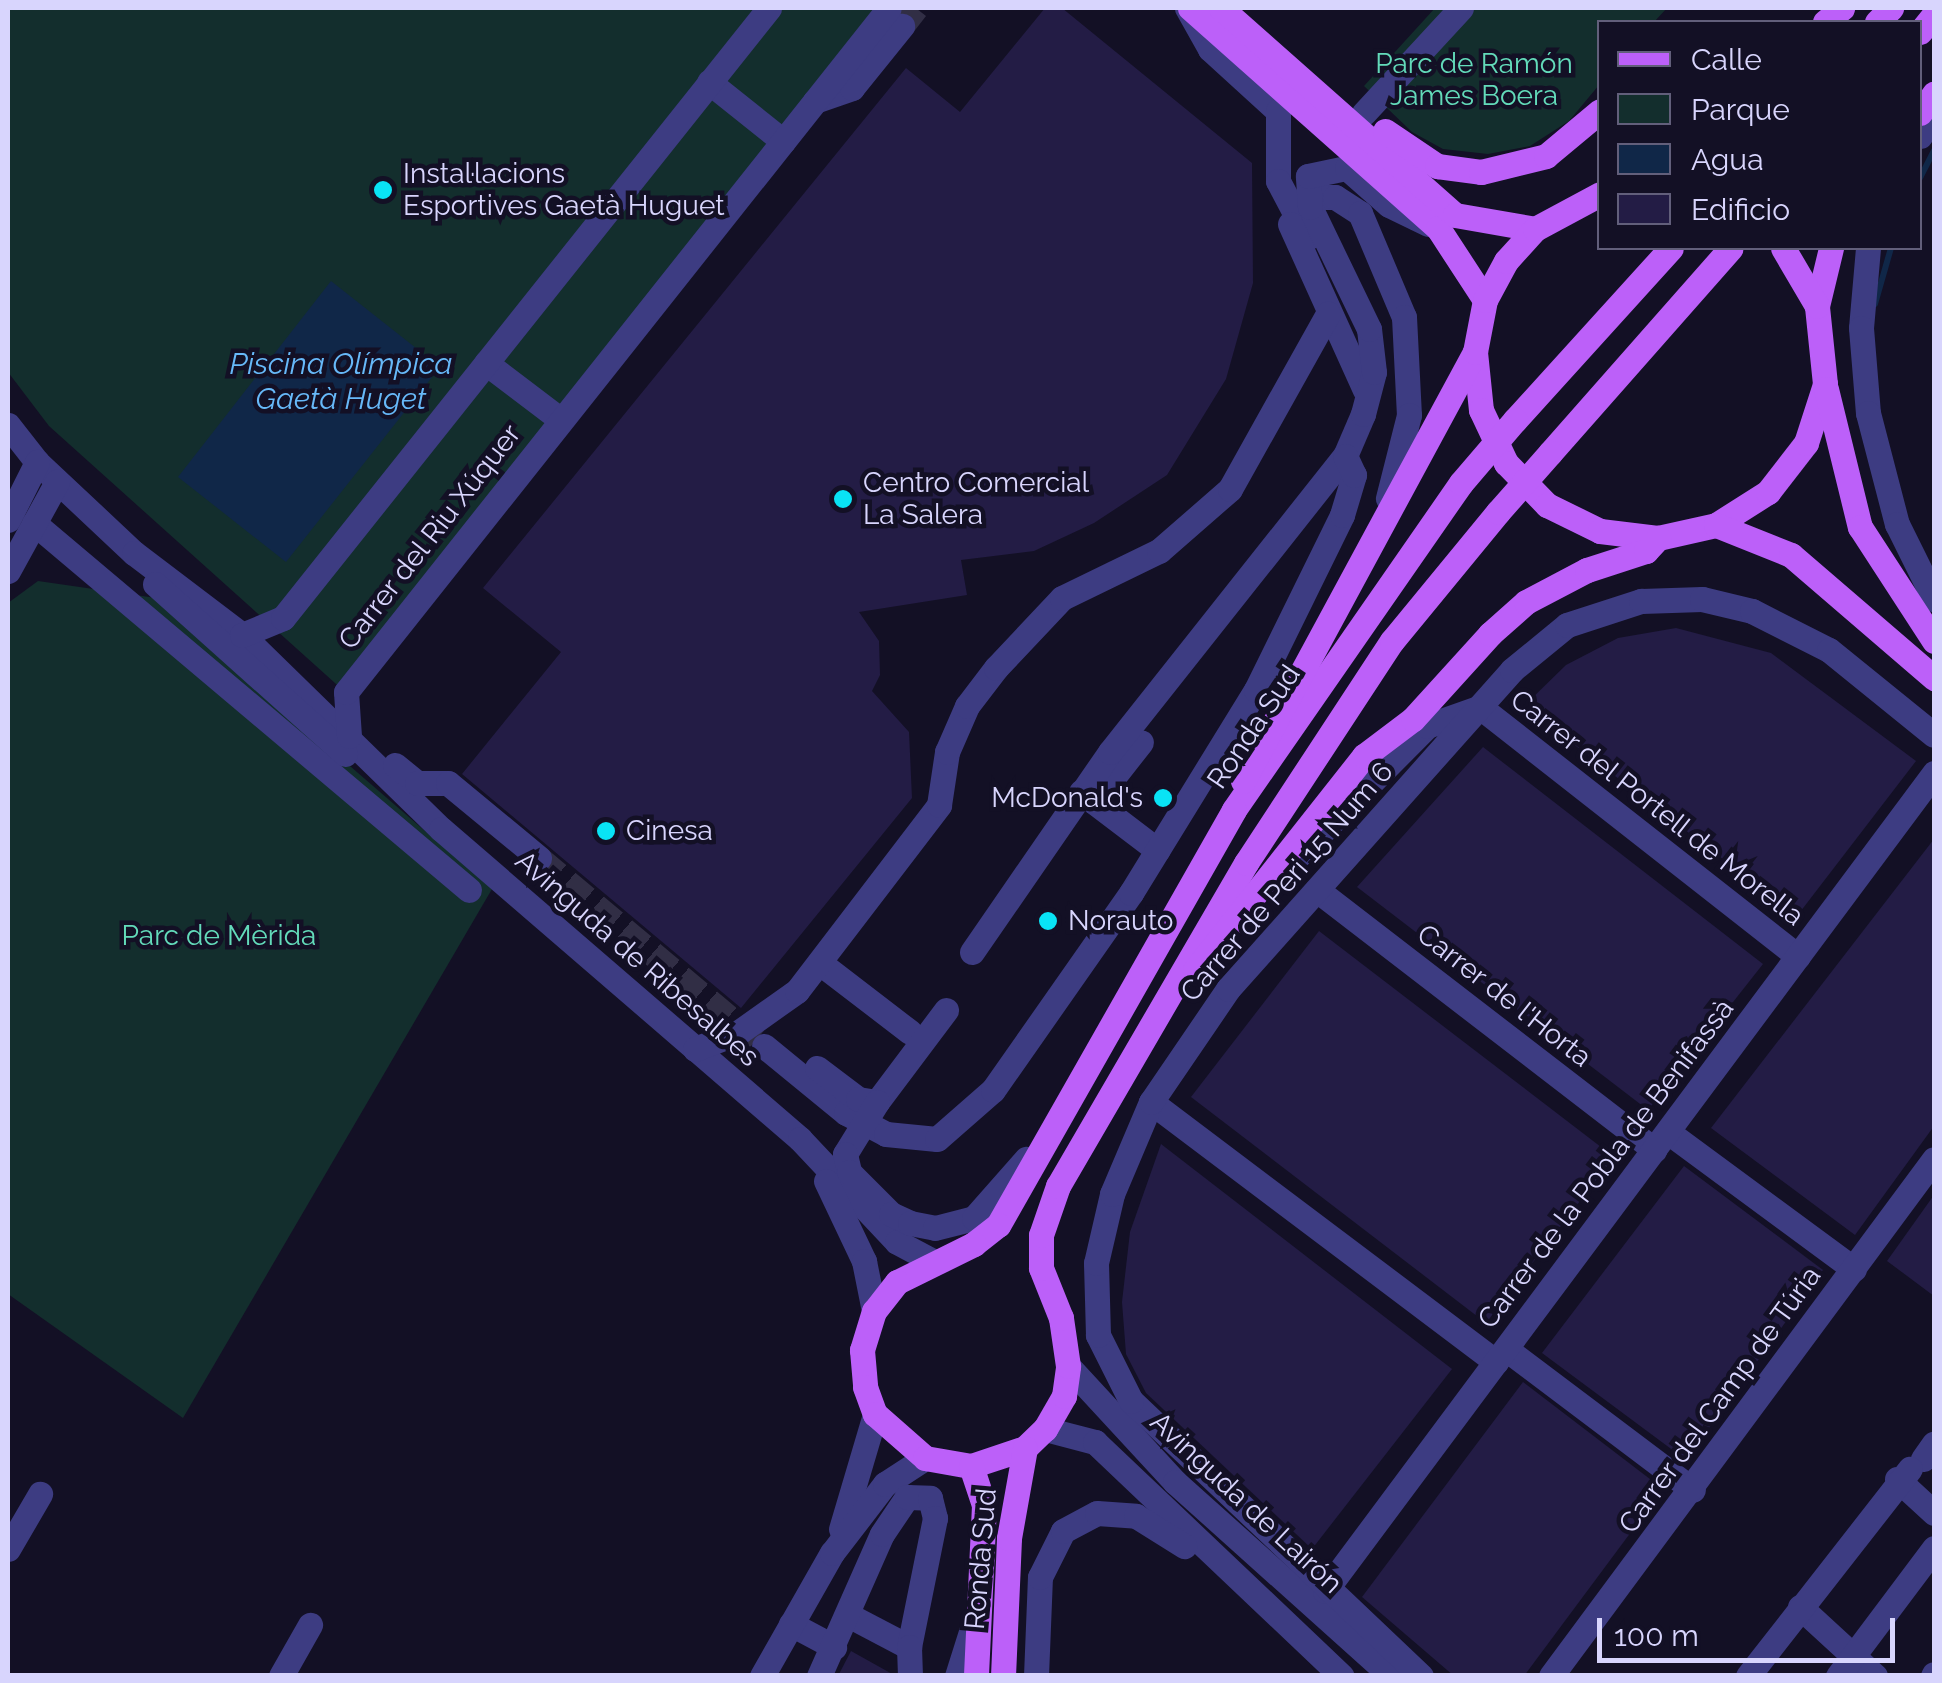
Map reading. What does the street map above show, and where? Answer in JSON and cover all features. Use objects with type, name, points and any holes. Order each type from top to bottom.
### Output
[{"type":"main road","points":[[1189,8],[1438,228],[1486,300]]},
{"type":"main road","points":[[1220,8],[1455,215],[1534,229]]},
{"type":"main road","points":[[1311,87],[1364,113],[1436,166],[1481,172],[1546,156],[1597,113]]},
{"type":"main road","points":[[1234,810],[1249,764],[1474,352],[1486,300],[1506,261],[1534,229],[1597,196]]},
{"type":"main road","name":"Ronda Sud","points":[[874,1311],[897,1282],[974,1244],[998,1225],[1234,810],[1461,483],[1669,250]]},
{"type":"main road","points":[[874,1311],[862,1350],[875,1414],[925,1458],[971,1466],[1025,1448],[1045,1429],[1064,1396],[1068,1366],[1061,1318],[1040,1268],[1041,1234],[1058,1186],[1246,863],[1392,642],[1498,512],[1730,250]]},
{"type":"main road","points":[[1784,250],[1817,306]]},
{"type":"main road","points":[[1831,250],[1817,306],[1824,384],[1860,527],[1934,640]]},
{"type":"main road","points":[[1474,352],[1489,428],[1506,463],[1547,505],[1600,531],[1658,538],[1716,525],[1778,480],[1806,443],[1824,384]]},
{"type":"main road","points":[[1716,525],[1791,555],[1934,678]]},
{"type":"main road","points":[[1168,999],[1254,898],[1364,756],[1412,718],[1490,634],[1526,602],[1587,570],[1646,551],[1658,538]]},
{"type":"main road","name":"Ronda Sud","points":[[1003,1676],[1008,1538],[1025,1448]]},
{"type":"main road","name":"Ronda Sud","points":[[971,1466],[984,1505],[976,1676]]},
{"type":"street","points":[[231,641],[283,618],[768,8]]},
{"type":"street","points":[[972,952],[1345,456],[1363,414],[1365,390],[1374,372],[1369,329],[1302,208],[1278,181],[1278,112],[1210,49],[1189,8]]},
{"type":"street","points":[[1364,113],[1461,8]]},
{"type":"street","name":"Carrer del Riu Xúquer","points":[[325,717],[814,101],[895,17]]},
{"type":"street","points":[[709,82],[783,140]]},
{"type":"street","points":[[1334,287],[1302,208],[1308,176],[1347,168],[1389,205],[1438,228]]},
{"type":"street","points":[[1365,390],[1288,231],[1314,197],[1335,196],[1360,213],[1404,318],[1409,415],[1396,476],[1370,545]]},
{"type":"street","points":[[1868,250],[1860,328],[1868,413],[1898,524],[1934,598]]},
{"type":"street","points":[[695,1049],[739,1032],[797,991],[820,963],[939,804],[948,752],[967,706],[996,668],[1062,598],[1160,551],[1230,489],[1328,314]]},
{"type":"street","name":"Carrer del Riu Xúquer","points":[[486,363],[561,420]]},
{"type":"street","name":"Avinguda de Ribesalbes","points":[[8,425],[36,462],[134,553],[164,597],[231,641],[325,717],[436,824]]},
{"type":"street","points":[[739,1032],[772,1034],[858,1100],[886,1134],[938,1139],[994,1090],[1233,732],[1323,561],[1354,475],[1345,456]]},
{"type":"street","points":[[8,520],[36,462]]},
{"type":"street","points":[[8,570],[56,482]]},
{"type":"street","points":[[34,522],[325,717],[416,783],[448,783],[538,858]]},
{"type":"street","name":"Carrer de Peri 15 Num 6","points":[[1098,1335],[1096,1263],[1112,1194],[1151,1102],[1228,989],[1480,707],[1567,625],[1641,601],[1702,599],[1752,611],[1829,650],[1934,736]]},
{"type":"street","points":[[1254,898],[1426,726],[1480,707]]},
{"type":"street","name":"Carrer del Portell de Morella","points":[[1480,707],[1798,956]]},
{"type":"street","points":[[325,717],[469,890]]},
{"type":"street","name":"Avinguda de Ribesalbes","points":[[325,717],[436,824],[800,1139],[897,1242],[932,1262]]},
{"type":"street","points":[[1087,797],[1141,742]]},
{"type":"street","points":[[378,765],[406,774]]},
{"type":"street","name":"Carrer de la Pobla de Benifassà","points":[[1325,1591],[1934,774]]},
{"type":"street","points":[[1087,797],[1157,850]]},
{"type":"street","name":"Carrer de l'Horta","points":[[1317,890],[1661,1141],[1854,1270]]},
{"type":"street","points":[[820,963],[910,1032]]},
{"type":"street","points":[[946,1010],[870,1113],[846,1154],[849,1172],[891,1214],[935,1228],[974,1218],[1053,1124]]},
{"type":"street","points":[[764,1046],[870,1113]]},
{"type":"street","points":[[1151,1102],[1692,1490]]},
{"type":"street","name":"Avinguda de Ribesalbes","points":[[800,1139],[843,1214],[864,1261],[874,1311]]},
{"type":"street","name":"Carrer del Camp de Túria","points":[[1552,1676],[1934,1159]]},
{"type":"street","name":"Avinguda de Lairón","points":[[1098,1335],[1132,1401],[1391,1676]]},
{"type":"street","name":"Avinguda de Lairón","points":[[1068,1366],[1176,1482],[1300,1578],[1325,1591],[1421,1676]]},
{"type":"street","points":[[832,1552],[875,1414]]},
{"type":"street","name":"Avinguda de Lairón","points":[[1045,1429],[1095,1442],[1255,1598],[1342,1676]]},
{"type":"street","points":[[766,1674],[832,1552],[885,1484],[925,1458]]},
{"type":"street","points":[[1916,1462],[1934,1513]]},
{"type":"street","points":[[1748,1676],[1916,1462]]},
{"type":"street","points":[[8,1549],[40,1494]]},
{"type":"street","points":[[819,1676],[850,1616],[882,1534],[907,1497],[930,1498],[934,1518],[909,1647],[910,1676]]},
{"type":"street","points":[[1036,1676],[1040,1576],[1063,1531],[1096,1514],[1136,1516],[1166,1529],[1255,1598]]},
{"type":"street","points":[[1846,1666],[1934,1548]]},
{"type":"street","points":[[1800,1607],[1846,1666],[1875,1676]]},
{"type":"street","points":[[957,1676],[977,1613]]},
{"type":"street","points":[[850,1616],[909,1647]]},
{"type":"street","points":[[790,1624],[834,1647]]},
{"type":"street","points":[[281,1676],[310,1625]]},
{"type":"green space","name":"Instal·lacions Esportives Gaetà Huguet","points":[[8,8],[903,8],[355,701],[49,426],[8,372]]},
{"type":"green space","name":"Parc de Ramón James Boera","points":[[1435,8],[1667,8],[1656,20],[1597,20],[1597,87],[1569,121],[1530,146],[1488,154],[1443,149],[1412,132],[1364,86]]},
{"type":"green space","name":"Parc de Mèrida","points":[[38,581],[156,598],[492,889],[183,1418],[8,1294],[8,603]]},
{"type":"water","name":"Piscina Olímpica Gaetà Huget","points":[[331,281],[440,367],[286,562],[178,477]]},
{"type":"building","name":"Centro Comercial La Salera","points":[[1045,8],[1062,8],[1252,163],[1253,283],[1226,379],[1167,475],[1094,523],[1034,551],[961,560],[967,595],[859,612],[879,641],[880,675],[872,691],[909,732],[912,798],[741,1008],[462,774],[561,652],[483,588],[906,68],[960,112]]},
{"type":"building","points":[[1676,628],[1771,653],[1916,761],[1797,916],[1524,706],[1566,665],[1618,638]]},
{"type":"building","points":[[1483,747],[1763,964],[1648,1110],[1357,887]]},
{"type":"building","points":[[1934,839],[1934,1126],[1855,1235],[1711,1128]]},
{"type":"building","points":[[1319,931],[1614,1157],[1486,1323],[1191,1097]]},
{"type":"building","points":[[1161,1144],[1452,1369],[1312,1549],[1146,1393],[1126,1354],[1122,1302],[1130,1232]]},
{"type":"building","points":[[1684,1166],[1823,1270],[1686,1460],[1542,1353]]},
{"type":"building","points":[[1934,1195],[1934,1296],[1887,1261]]},
{"type":"building","points":[[1523,1382],[1663,1489],[1524,1676],[1454,1676],[1362,1597]]},
{"type":"building","points":[[851,1651],[894,1675],[894,1676],[838,1676]]},
{"type":"waterway","points":[[1922,174],[1934,150]]},
{"type":"waterway","points":[[1875,304],[1890,250]]},
{"type":"tunnel","points":[[902,26],[916,8]]},
{"type":"tunnel","points":[[539,858],[756,1040]]},
{"type":"place","name":"Instal·lacions Esportives Gaetà Huguet","points":[[383,190]]},
{"type":"place","name":"Centro Comercial La Salera","points":[[843,499]]},
{"type":"place","name":"McDonald's","points":[[1163,798]]},
{"type":"place","name":"Cinesa","points":[[606,831]]},
{"type":"place","name":"Norauto","points":[[1048,921]]}]
